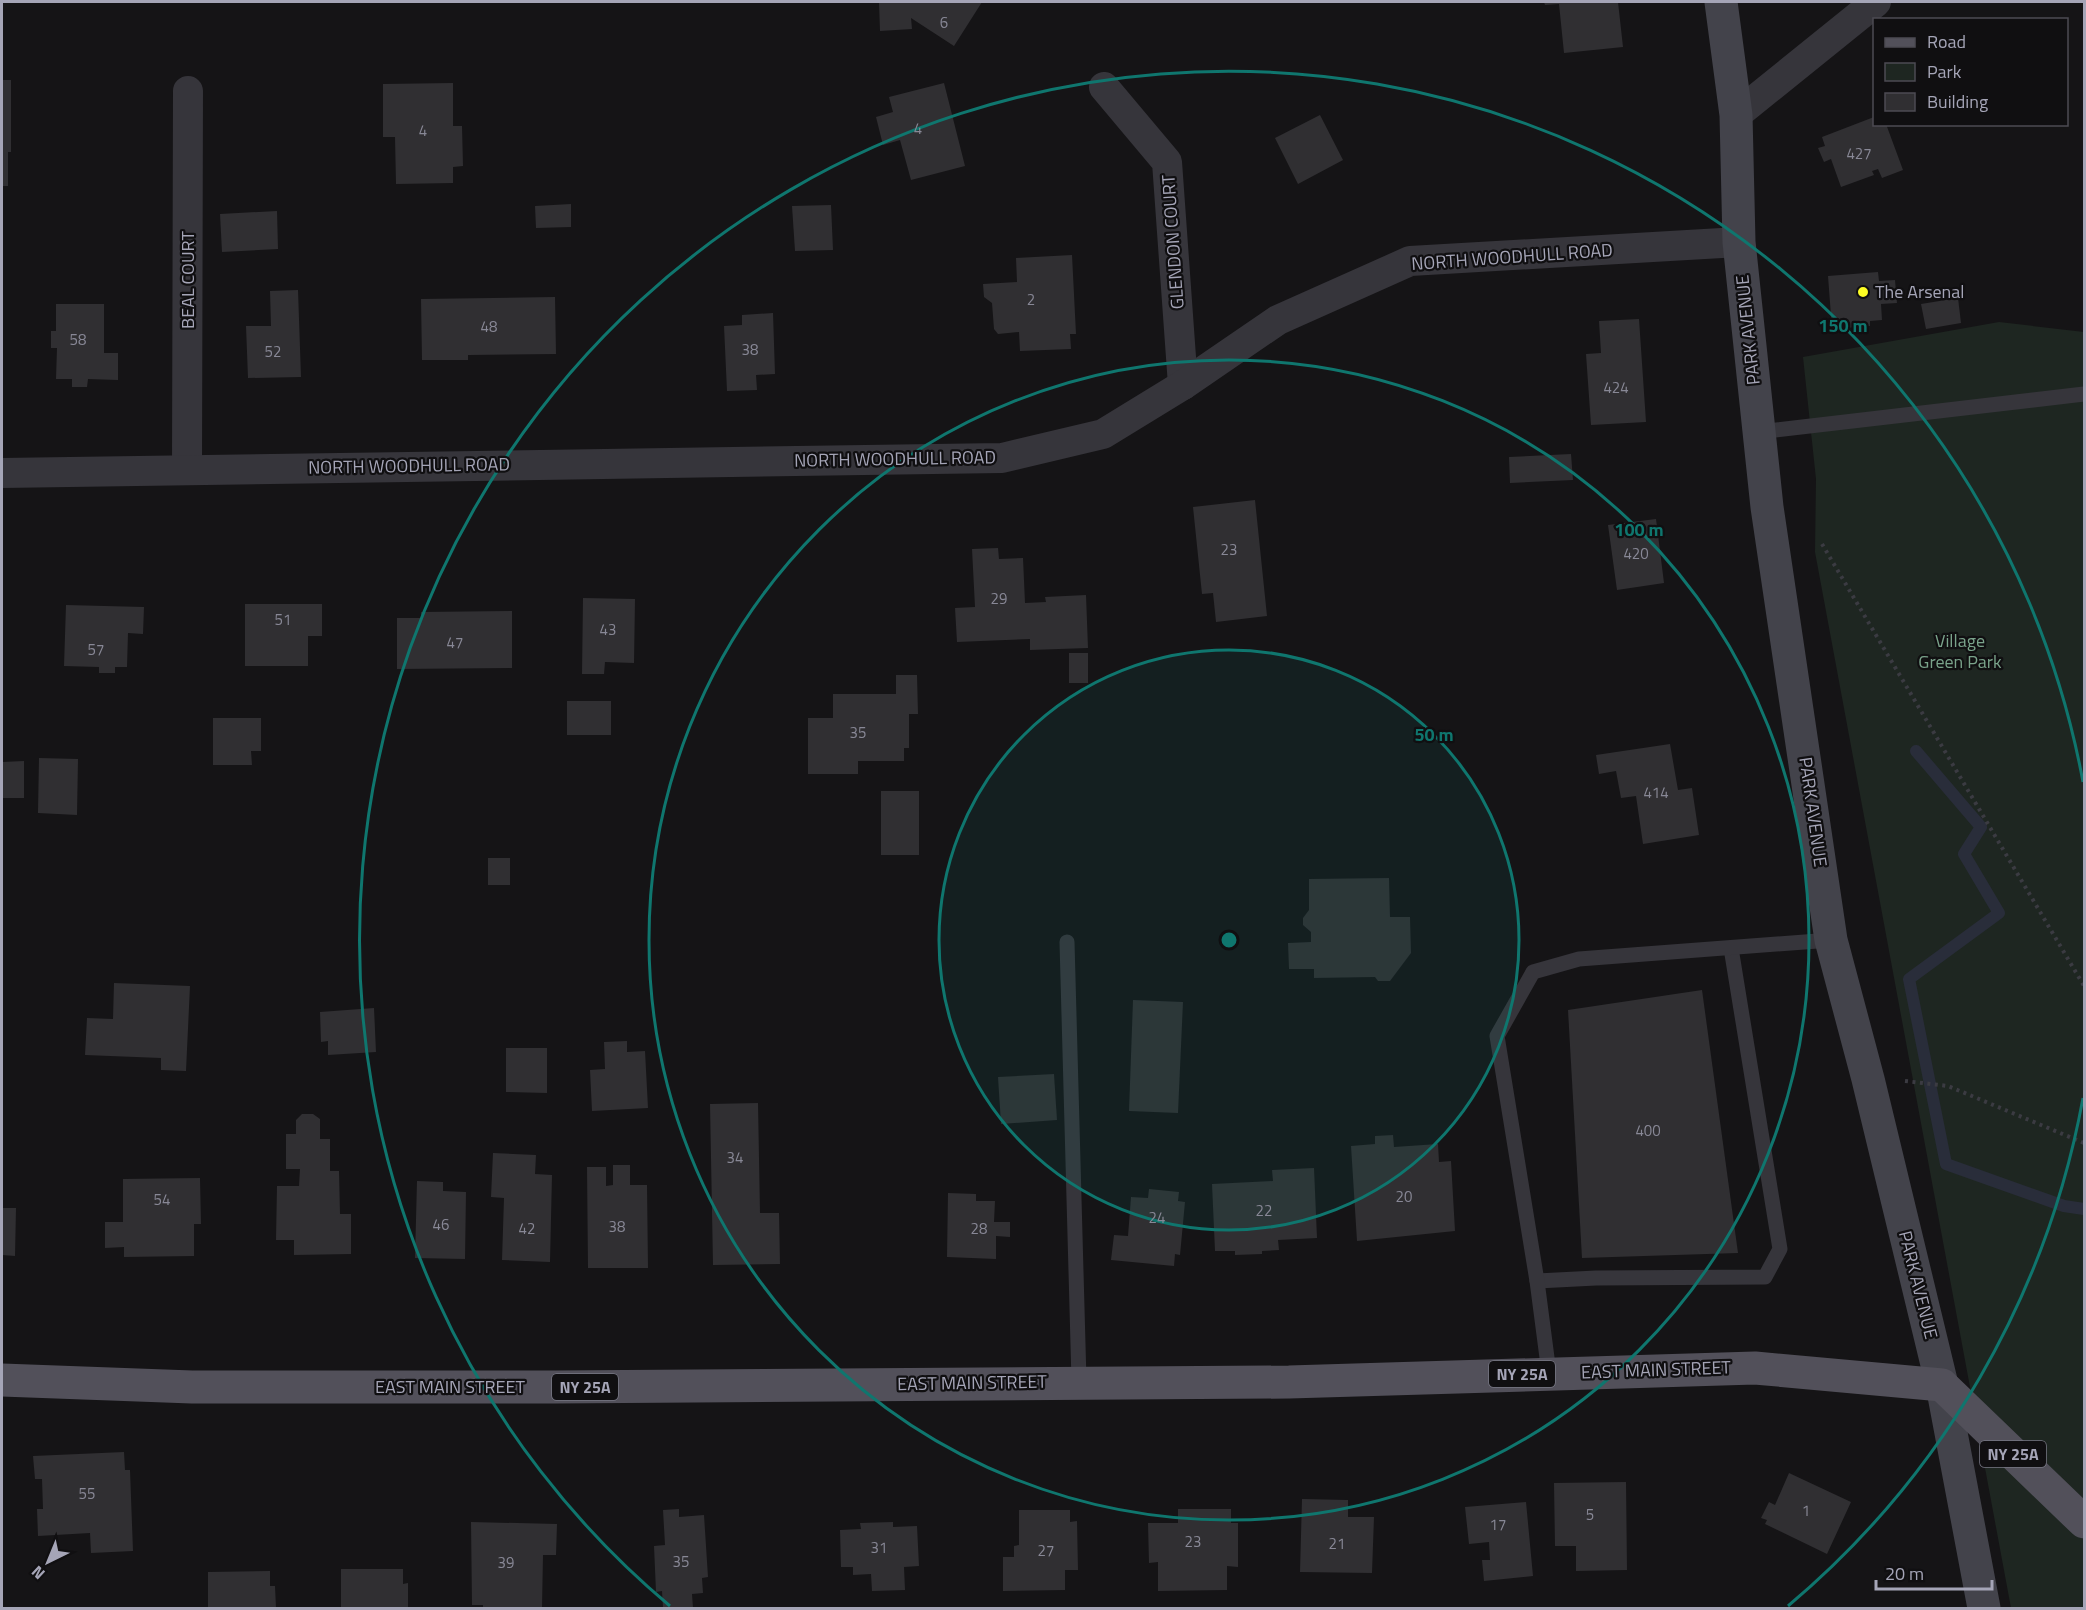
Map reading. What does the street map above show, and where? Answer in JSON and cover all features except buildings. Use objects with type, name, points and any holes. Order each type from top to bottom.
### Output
[{"type":"main road","name":"PARK AVENUE","points":[[1721,2],[1736,115],[1738,242],[1767,507],[1831,940],[1868,1079],[1942,1385],[1984,1608]]},
{"type":"main road","name":"EAST MAIN STREET","points":[[2,1380],[192,1387],[579,1387],[1289,1382],[1755,1368],[1942,1385]]},
{"type":"main road","name":"NY 25A","points":[[1942,1385],[2085,1522]]},
{"type":"street","points":[[1736,115],[1876,2]]},
{"type":"street","name":"GLENDON COURT","points":[[1104,87],[1167,162],[1184,385]]},
{"type":"street","name":"BEAL COURT","points":[[187,469],[188,91]]},
{"type":"street","name":"NORTH WOODHULL ROAD","points":[[2,473],[1002,458],[1103,434],[1184,385],[1278,320],[1410,261],[1738,242]]},
{"type":"lane","points":[[1760,432],[2085,394]]},
{"type":"lane","points":[[1549,1373],[1537,1281],[1497,1036],[1533,972],[1579,960],[1831,940]]},
{"type":"lane","points":[[1067,942],[1079,1382]]},
{"type":"lane","points":[[1537,1281],[1596,1278],[1765,1277],[1780,1249],[1731,948]]},
{"type":"path","points":[[1822,544],[2085,986]]},
{"type":"path","points":[[1916,1081],[1948,1086],[2085,1143]]},
{"type":"green space","name":"Village Green Park","points":[[1999,322],[2084,332],[2084,1608],[2011,1608],[1815,552],[1816,479],[1803,357]]},
{"type":"waterway","points":[[1916,751],[1981,827],[1964,854],[1999,913],[1909,979],[1946,1164],[2064,1206],[2084,1209]]},
{"type":"place","name":"The Arsenal","points":[[1863,292]]}]
